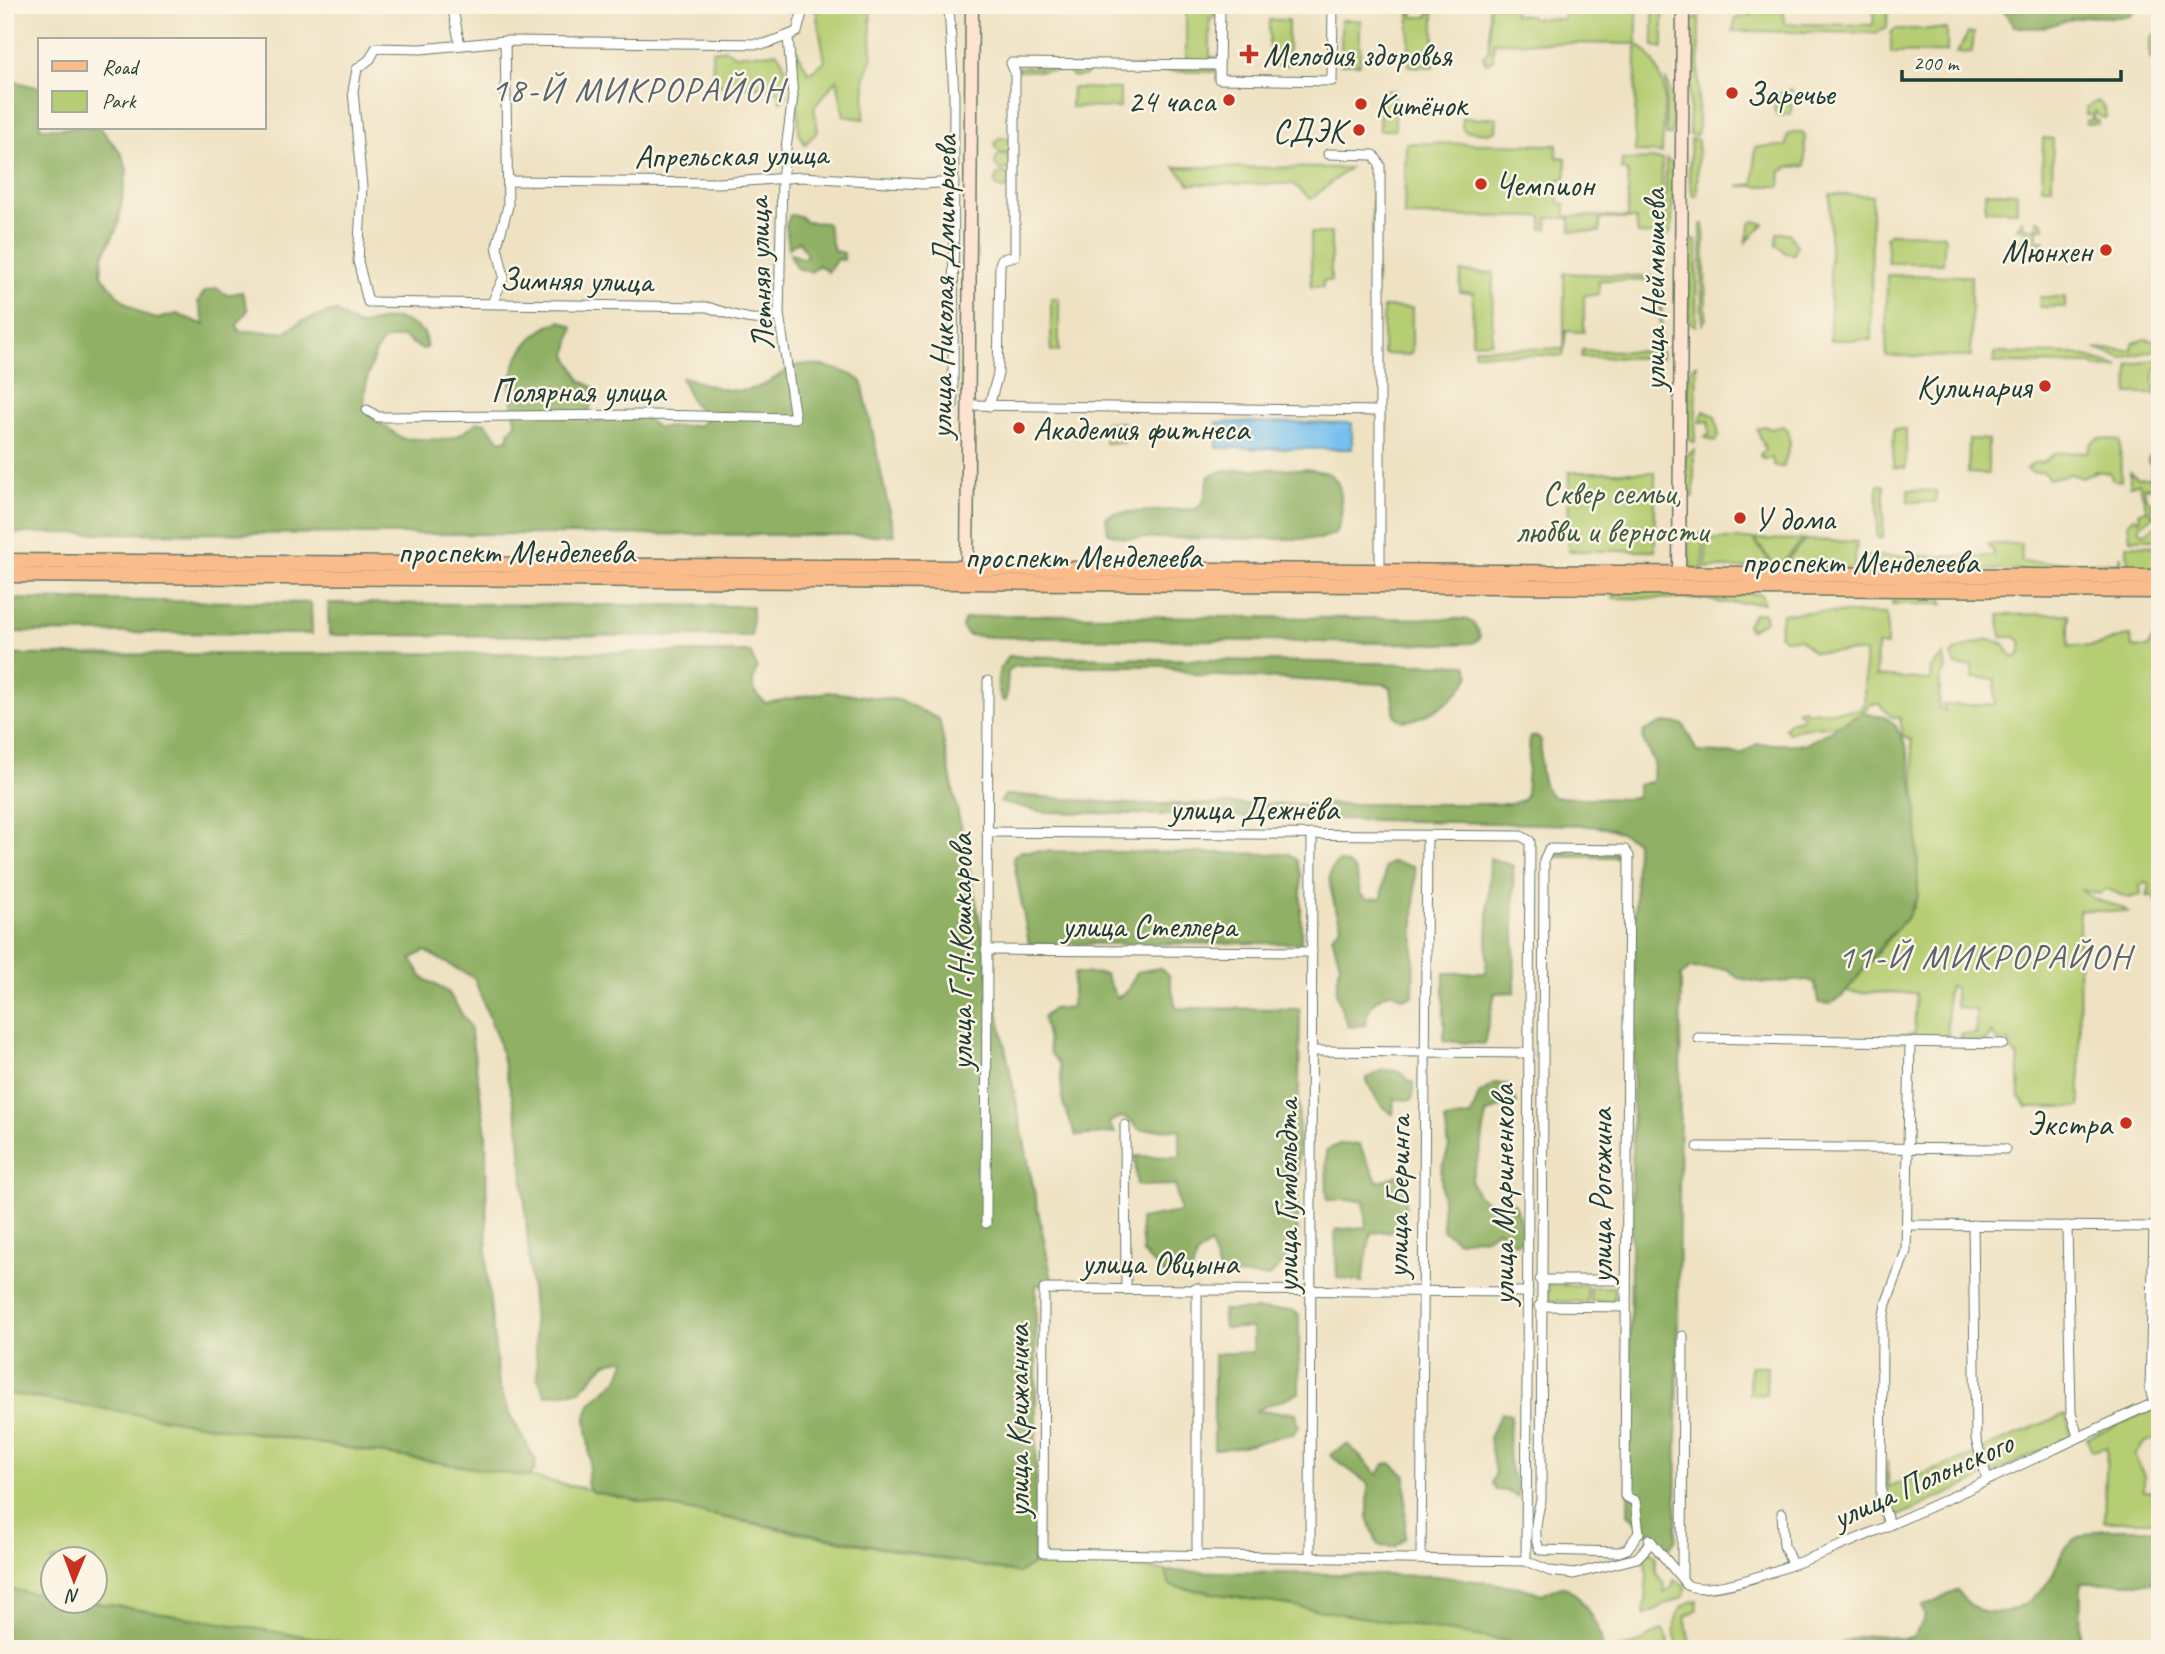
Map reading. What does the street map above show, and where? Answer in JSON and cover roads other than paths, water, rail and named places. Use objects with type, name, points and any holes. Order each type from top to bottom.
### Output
[{"type":"main road","name":"улица Николая Дмитриева","points":[[967,569],[972,5]]},
{"type":"main road","name":"улица Неймышева","points":[[1678,581],[1683,5]]},
{"type":"main road","name":"проспект Менделеева","points":[[5,561],[327,571],[1947,583],[2160,591]]},
{"type":"main road","name":"проспект Менделеева","points":[[5,575],[967,569],[1380,572],[1552,581]]},
{"type":"main road","name":"проспект Менделеева","points":[[1947,583],[2160,577]]},
{"type":"street","points":[[452,5],[460,44],[505,41],[752,44],[788,37],[802,24],[804,5]]},
{"type":"street","points":[[949,5],[954,181],[953,405]]},
{"type":"street","points":[[1220,5],[1219,79],[1332,81],[1333,5]]},
{"type":"street","name":"Летняя улица","points":[[788,37],[793,96],[782,179],[779,314],[796,412],[792,420]]},
{"type":"street","points":[[492,303],[505,277],[497,246],[506,216],[508,181],[505,41]]},
{"type":"street","name":"Зимняя улица","points":[[460,44],[421,49],[376,48],[370,59],[357,68],[353,91],[362,187],[358,261],[368,302],[707,307],[746,317],[770,318],[779,314]]},
{"type":"street","points":[[989,406],[998,374],[1000,264],[1002,259],[1015,256],[1015,73],[1011,63],[1219,65]]},
{"type":"street","points":[[1328,154],[1374,155],[1380,165],[1380,572]]},
{"type":"street","name":"Апрельская улица","points":[[508,181],[665,183],[844,177],[923,184],[954,181]]},
{"type":"street","points":[[969,405],[1378,411]]},
{"type":"street","name":"Полярная улица","points":[[367,410],[378,417],[651,415],[792,420]]},
{"type":"street","name":"улица Г.Н.Кошкарова","points":[[986,1223],[988,681]]},
{"type":"street","name":"улица Дежнёва","points":[[987,832],[1521,836]]},
{"type":"street","name":"улица Гумбольдта","points":[[1310,1557],[1313,1288],[1312,834]]},
{"type":"street","name":"улица Беринга","points":[[1421,1559],[1421,1290],[1427,836]]},
{"type":"street","name":"улица Мариненкова","points":[[1521,836],[1527,838],[1531,845],[1526,1560]]},
{"type":"street","name":"улица Рогожина","points":[[1540,1280],[1544,855],[1549,849],[1625,850],[1628,853],[1625,1496],[1635,1501],[1639,1533]]},
{"type":"street","name":"улица Стеллера","points":[[986,950],[1312,952]]},
{"type":"street","points":[[1698,1038],[2003,1044]]},
{"type":"street","points":[[1889,1524],[1881,1500],[1882,1326],[1886,1304],[1903,1266],[1903,1242],[1908,1224],[1910,1042]]},
{"type":"street","points":[[1311,1051],[1529,1053]]},
{"type":"street","points":[[1125,1125],[1126,1289]]},
{"type":"street","points":[[1698,1147],[2005,1149]]},
{"type":"street","points":[[1908,1224],[2157,1227],[2150,1389],[2157,1402]]},
{"type":"street","points":[[1973,1225],[1976,1439],[1987,1479]]},
{"type":"street","points":[[2067,1226],[2071,1413],[2078,1437]]},
{"type":"street","points":[[1626,1280],[1540,1280],[1541,1500],[1536,1516],[1537,1548],[1619,1552],[1627,1549],[1639,1533],[1651,1542],[1683,1579]]},
{"type":"street","points":[[1197,1288],[1197,1556],[1526,1560],[1550,1571],[1574,1574],[1637,1558],[1651,1542]]},
{"type":"street","name":"улица Овцына","points":[[1044,1289],[1313,1288],[1528,1292]]},
{"type":"street","name":"улица Крижанича","points":[[1044,1289],[1043,1553],[1197,1556]]},
{"type":"street","points":[[1539,1306],[1626,1307]]},
{"type":"street","points":[[1683,1336],[1680,1562],[1683,1579]]},
{"type":"street","name":"улица Полонского","points":[[1683,1579],[1687,1585],[1702,1590],[1756,1577],[1792,1564],[1889,1524],[2157,1402]]},
{"type":"street","points":[[1782,1513],[1782,1538],[1792,1564]]},
{"type":"water","points":[[1217,422],[1352,423],[1352,449],[1217,448]]},
{"type":"place","name":"Мелодия здоровья","points":[[1249,54]]},
{"type":"place","name":"Заречье","points":[[1732,93]]},
{"type":"place","name":"24 часа","points":[[1229,100]]},
{"type":"place","name":"Китёнок","points":[[1361,104]]},
{"type":"place","name":"СДЭК","points":[[1359,130]]},
{"type":"place","name":"Чемпион","points":[[1481,184]]},
{"type":"place","name":"Мюнхен","points":[[2106,250]]},
{"type":"place","name":"Кулинария","points":[[2045,386]]},
{"type":"place","name":"Академия фитнеса","points":[[1019,428]]},
{"type":"place","name":"У дома","points":[[1740,518]]},
{"type":"place","name":"Экстра","points":[[2126,1123]]},
{"type":"district","name":"18-Й МИКРОРАЙОН","points":[[638,89]]},
{"type":"district","name":"11-Й МИКРОРАЙОН","points":[[1985,956]]},
{"type":"park label","name":"Сквер семьи, любви и верности","points":[[1612,511]]}]
